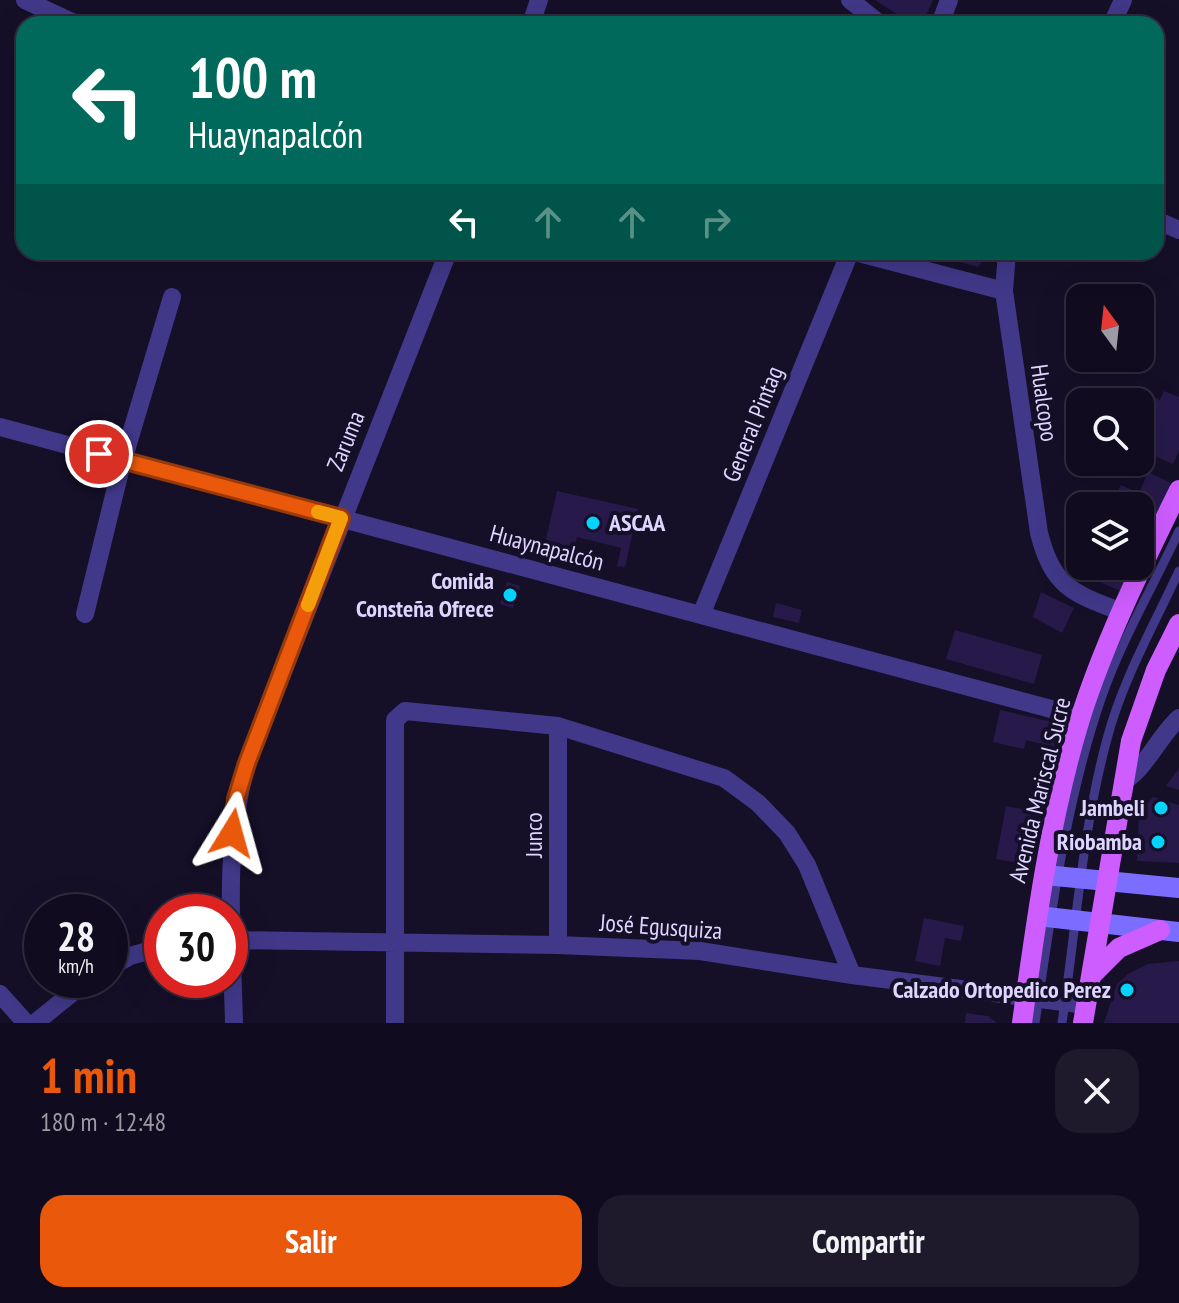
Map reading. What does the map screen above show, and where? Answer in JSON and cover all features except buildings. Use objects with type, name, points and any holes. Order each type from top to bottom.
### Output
[{"type":"main road","name":"Avenida Mariscal Sucre","points":[[1022,1023],[1032,999],[1081,717],[1122,612],[1179,490]]},
{"type":"main road","points":[[1085,1014],[1131,741],[1156,670],[1179,624]]},
{"type":"main road","points":[[1052,876],[1179,888]]},
{"type":"main road","points":[[1045,916],[1170,931]]},
{"type":"main road","points":[[1092,975],[1119,948],[1170,931]]},
{"type":"street","points":[[25,0],[59,16]]},
{"type":"street","points":[[850,0],[870,16]]},
{"type":"street","name":"Zaruma","points":[[231,894],[236,799],[247,763],[445,260]]},
{"type":"street","name":"General Pintag","points":[[701,615],[849,260]]},
{"type":"street","points":[[883,260],[1004,291]]},
{"type":"street","name":"Hualcopo","points":[[1006,260],[1004,291],[1045,558],[1056,578],[1077,595],[1122,612]]},
{"type":"street","points":[[85,614],[124,461],[172,297]]},
{"type":"street","name":"Huaynapalcón","points":[[0,427],[1081,717]]},
{"type":"street","points":[[395,1023],[395,720],[405,711],[558,726],[724,778],[758,803],[787,833],[807,865],[852,975]]},
{"type":"street","points":[[1123,782],[1132,776],[1163,733],[1179,718]]},
{"type":"street","name":"Junco","points":[[558,726],[558,945]]},
{"type":"street","points":[[1131,741],[1163,733]]},
{"type":"street","name":"José Egusquiza","points":[[248,940],[558,945],[700,951],[852,975],[1065,1002],[1085,1014]]},
{"type":"street","points":[[0,994],[26,1023]]},
{"type":"street","points":[[35,1023],[66,998]]},
{"type":"street","name":"Zaruma","points":[[233,998],[234,1023]]},
{"type":"lane","points":[[1052,876],[1103,693],[1179,531]]},
{"type":"lane","points":[[1062,1023],[1081,878],[1107,739],[1122,697],[1179,571]]},
{"type":"lane","points":[[1032,999],[1035,1023]]},
{"type":"slow traffic","points":[[308,605],[341,518],[318,512]]},
{"type":"place","name":"ASCAA","points":[[593,523]]},
{"type":"place","name":"Comida Consteña Ofrece","points":[[510,595]]},
{"type":"place","name":"Jambeli","points":[[1161,808]]},
{"type":"place","name":"Riobamba","points":[[1158,842]]},
{"type":"place","name":"Calzado Ortopedico Perez","points":[[1127,990]]},
{"type":"route","points":[[99,454],[341,518],[247,763],[236,799],[232,833]]}]
